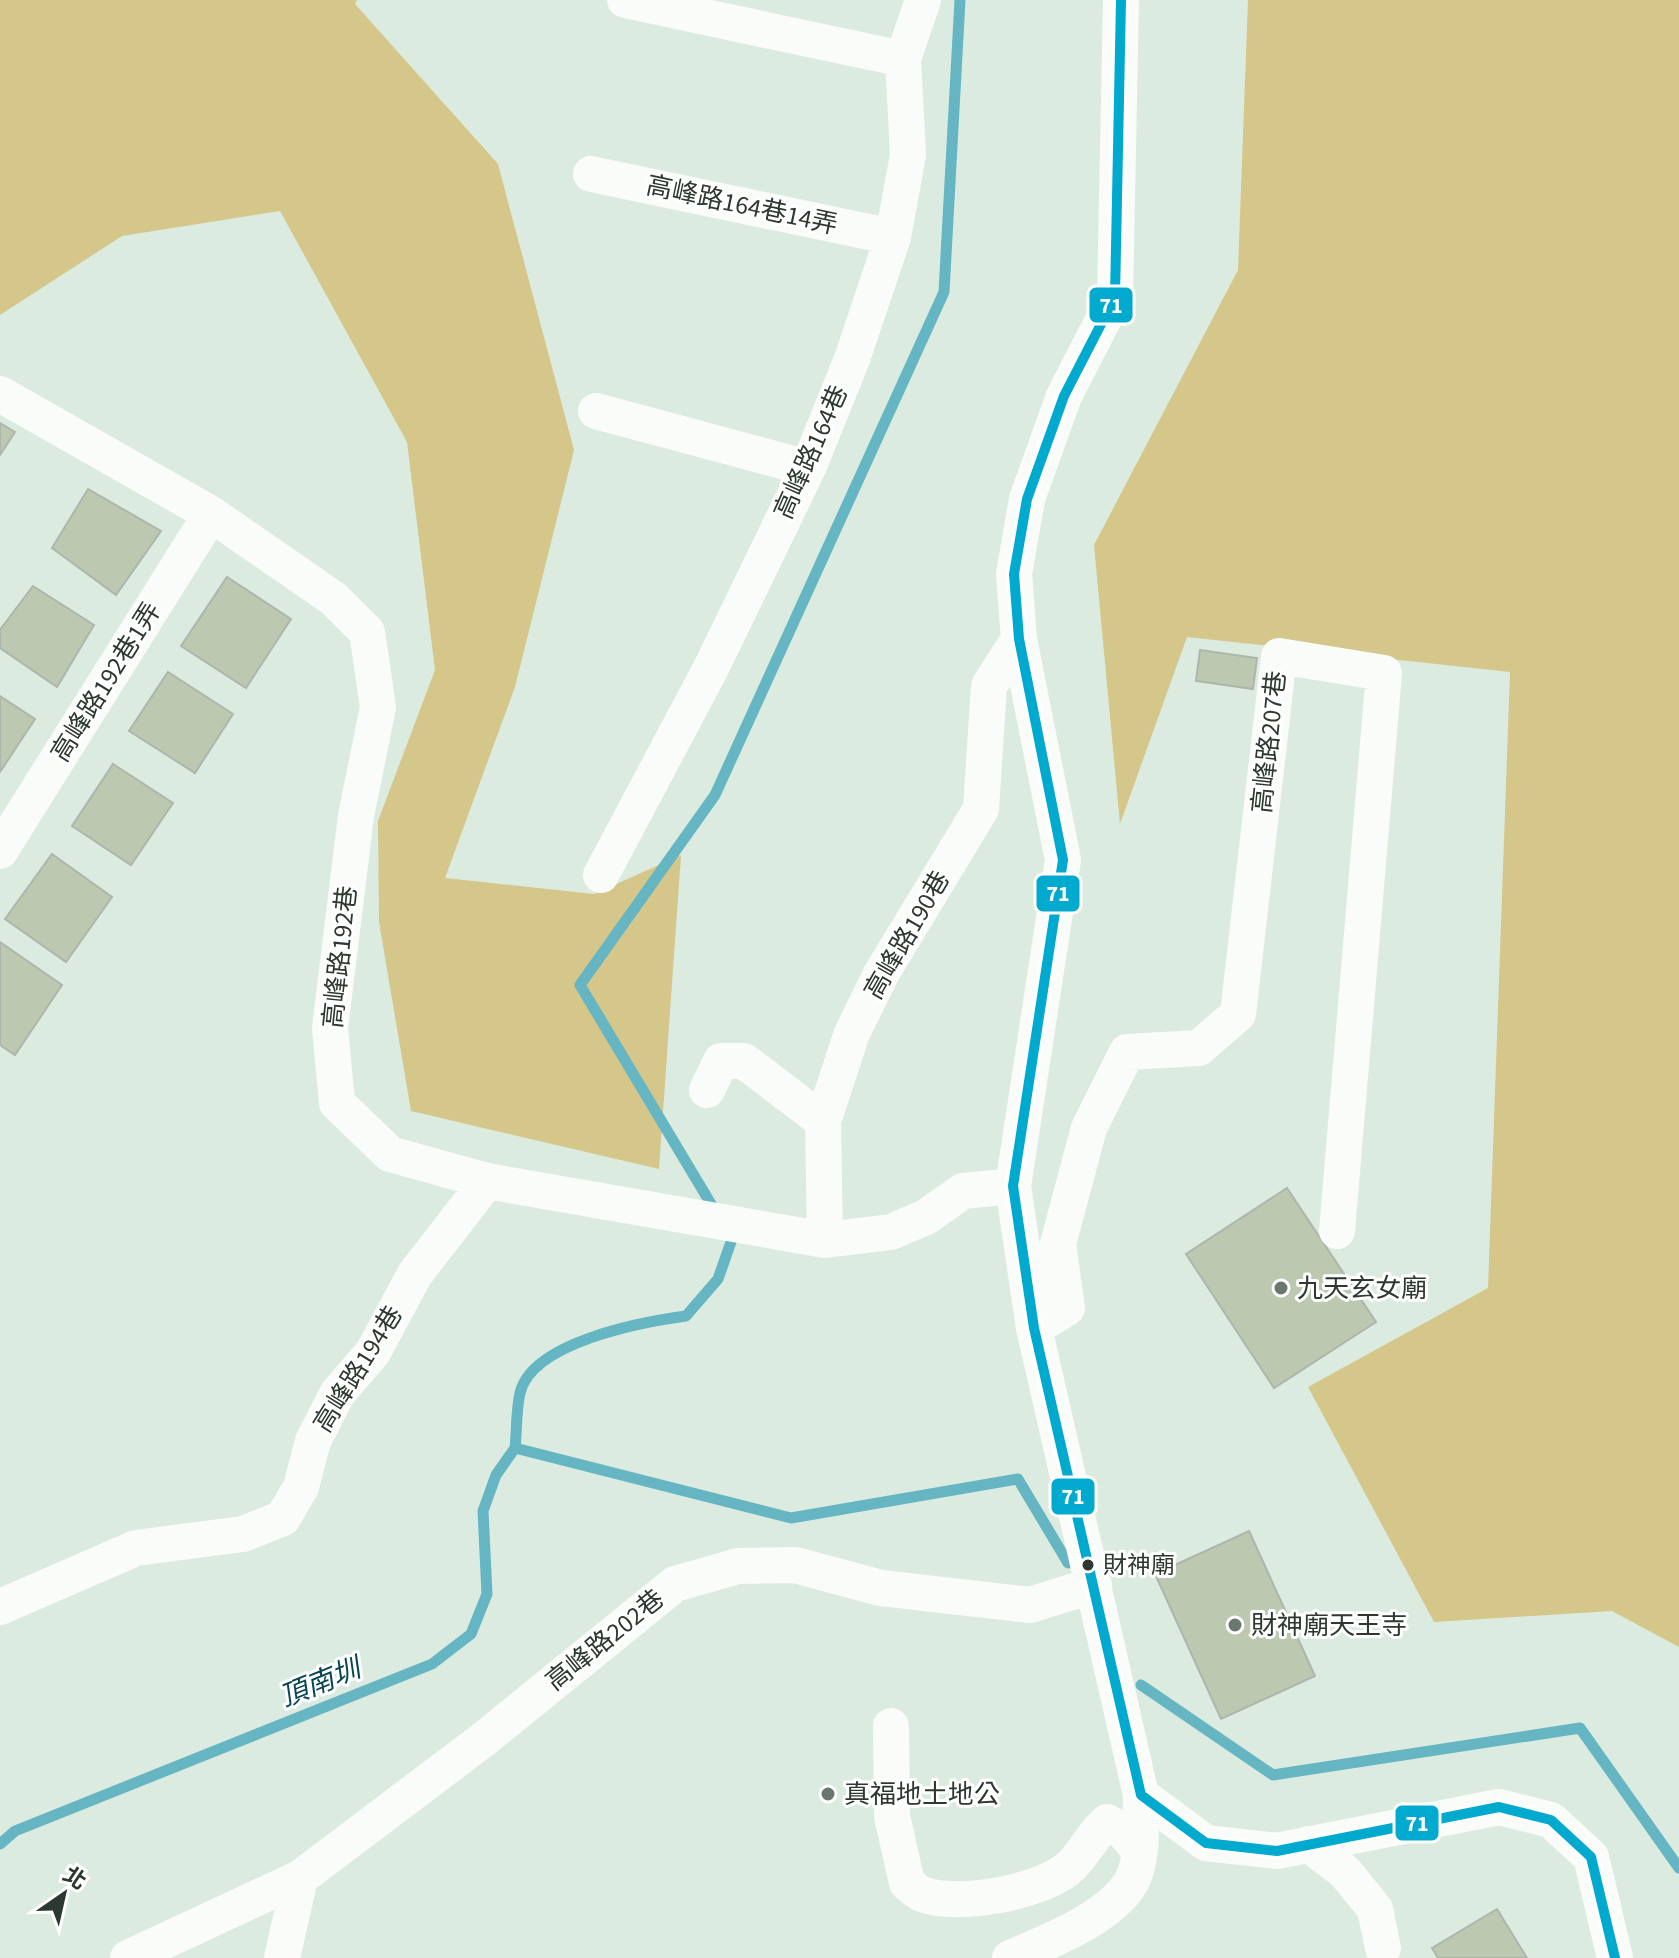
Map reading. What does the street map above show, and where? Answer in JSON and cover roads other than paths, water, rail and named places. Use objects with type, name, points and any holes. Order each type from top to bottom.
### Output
[{"type":"street","points":[[625,0],[903,59]]},
{"type":"street","name":"高峰路164巷","points":[[601,875],[711,668],[808,468],[852,359],[893,237],[908,155],[903,59],[923,0]]},
{"type":"street","points":[[1010,1958],[1099,1914],[1129,1886],[1139,1850],[1141,1795],[1034,1328],[1013,1186],[1063,860],[1019,639],[1014,574],[1027,499],[1064,396],[1115,297],[1121,0]]},
{"type":"street","name":"高峰路164巷14弄","points":[[591,174],[893,237]]},
{"type":"street","name":"高峰路192巷","points":[[0,394],[211,514],[334,599],[367,632],[378,707],[356,816],[330,1028],[337,1103],[390,1154],[487,1181],[825,1240],[891,1232],[926,1217],[963,1191],[1013,1186]]},
{"type":"street","points":[[596,411],[808,468]]},
{"type":"street","name":"高峰路192巷1弄","points":[[0,851],[211,514]]},
{"type":"street","name":"高峰路190巷","points":[[825,1240],[823,1121],[852,1033],[881,974],[981,809],[989,686],[1019,639]]},
{"type":"street","name":"高峰路207巷","points":[[1034,1328],[1067,1308],[1058,1244],[1089,1128],[1127,1052],[1199,1048],[1238,1014],[1279,656],[1384,673],[1337,1231]]},
{"type":"street","points":[[707,1090],[721,1061],[744,1061],[823,1121]]},
{"type":"street","name":"高峰路194巷","points":[[0,1607],[136,1548],[243,1534],[283,1518],[301,1487],[313,1441],[337,1394],[373,1352],[415,1274],[487,1181]]},
{"type":"street","name":"高峰路202巷","points":[[128,1958],[300,1878],[484,1739],[675,1584],[738,1566],[795,1565],[881,1588],[1030,1605],[1094,1585]]},
{"type":"street","points":[[891,1726],[892,1816],[907,1883],[923,1895],[1002,1897],[1050,1880],[1071,1866],[1092,1836],[1107,1822],[1122,1830],[1139,1850]]},
{"type":"street","points":[[1141,1795],[1206,1843],[1277,1851],[1499,1807],[1551,1820],[1591,1857],[1615,1958]]},
{"type":"street","points":[[1308,1844],[1345,1872],[1375,1909],[1383,1948]]},
{"type":"street","points":[[282,1958],[300,1878]]},
{"type":"waterway","points":[[717,1214],[580,985],[715,795],[944,292],[960,0]]},
{"type":"waterway","points":[[726,1229],[732,1239],[718,1279],[686,1316],[643,1323],[591,1338],[545,1360],[529,1375],[520,1393],[515,1448],[791,1518],[1018,1479],[1068,1563]]},
{"type":"waterway","name":"頂南圳","points":[[0,1844],[15,1831],[432,1664],[471,1634],[487,1594],[483,1511],[496,1475],[515,1448]]},
{"type":"waterway","points":[[1141,1685],[1273,1775],[1580,1728],[1679,1868]]},
{"type":"place","name":"九天玄女廟","points":[[1281,1288]]},
{"type":"place","name":"財神廟","points":[[1088,1565]]},
{"type":"place","name":"財神廟天王寺","points":[[1235,1625]]},
{"type":"place","name":"真福地土地公","points":[[828,1794]]}]
